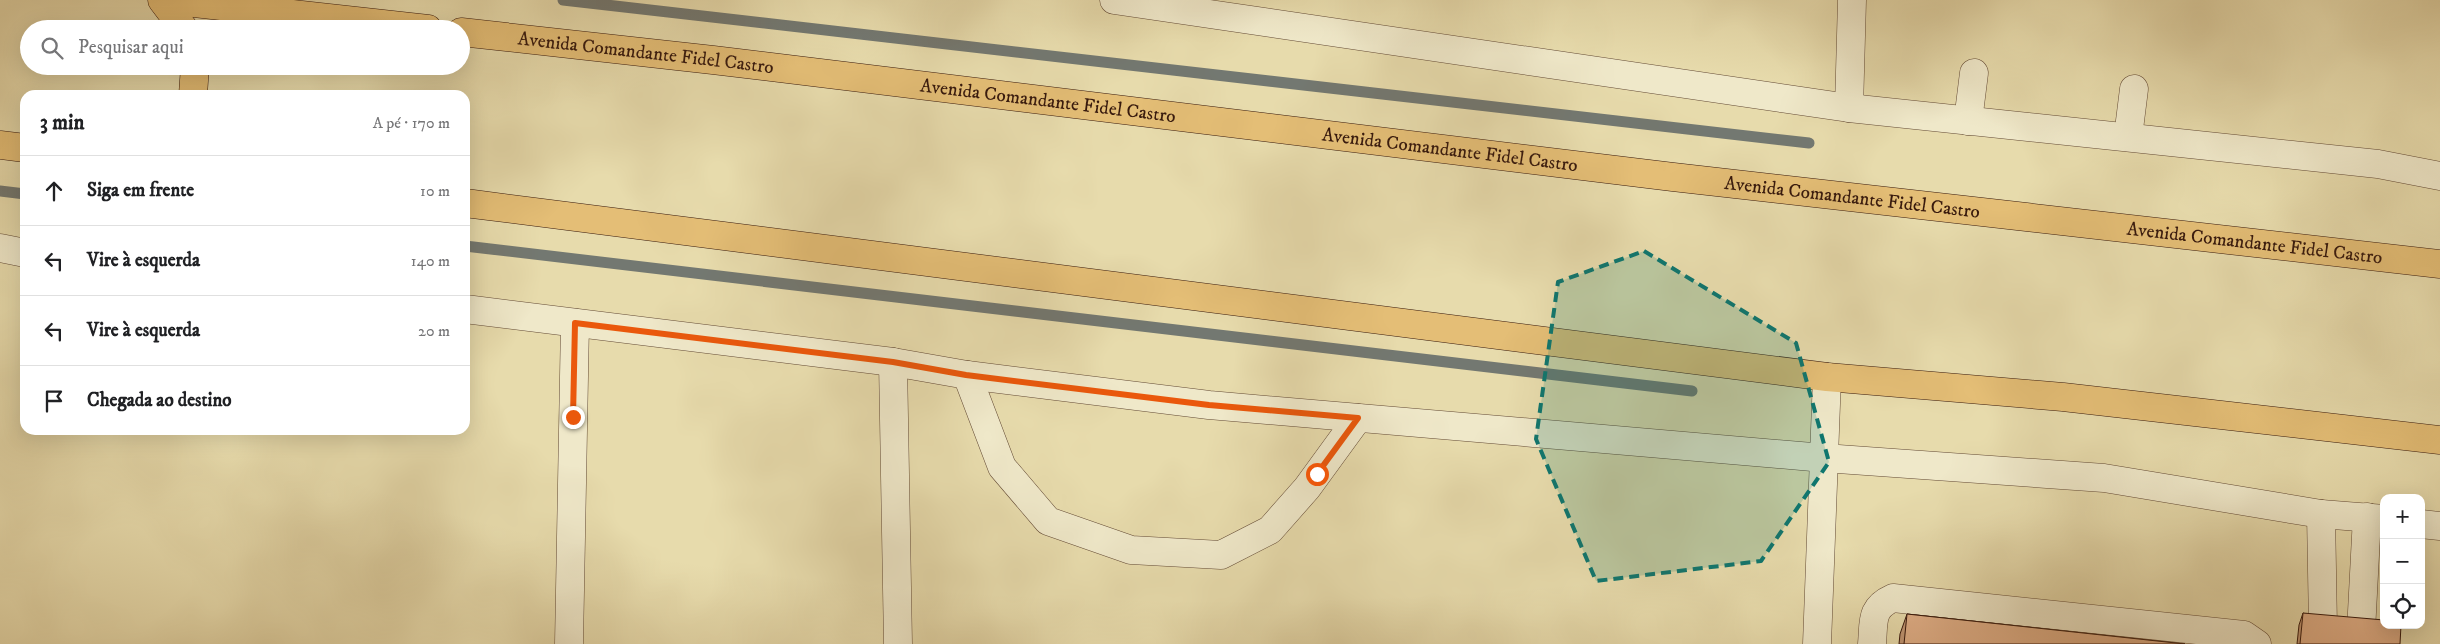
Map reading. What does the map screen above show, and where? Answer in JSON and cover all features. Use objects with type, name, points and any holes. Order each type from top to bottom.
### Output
[{"type":"highway","points":[[162,0],[177,20]]},
{"type":"highway","points":[[167,0],[347,20]]},
{"type":"highway","name":"Avenida Comandante Fidel Castro","points":[[470,33],[712,60],[1663,176],[2440,264]]},
{"type":"highway","points":[[193,90],[194,75]]},
{"type":"highway","points":[[0,145],[20,147]]},
{"type":"highway","points":[[470,204],[1827,377],[2063,397],[2440,440]]},
{"type":"street","points":[[1849,108],[1852,0]]},
{"type":"street","points":[[1129,1],[1849,108],[2378,164],[2440,176]]},
{"type":"street","points":[[1968,121],[1974,73]]},
{"type":"street","points":[[2128,137],[2134,89]]},
{"type":"street","points":[[0,248],[20,252]]},
{"type":"street","points":[[470,310],[893,362],[966,375],[1209,405],[1824,458],[2104,478],[2321,514],[2375,518],[2361,631]]},
{"type":"street","points":[[569,644],[575,323]]},
{"type":"street","points":[[893,362],[898,644]]},
{"type":"street","points":[[966,375],[1002,468],[1048,521],[1131,550],[1221,555],[1270,530],[1307,488],[1358,418]]},
{"type":"street","points":[[1817,644],[1827,377]]},
{"type":"street","points":[[2321,514],[2323,628]]},
{"type":"street","points":[[2425,524],[2440,526]]},
{"type":"street","points":[[1872,644],[1874,615],[1881,603],[1893,598],[2244,635],[2258,644]]},
{"type":"highlighted area","points":[[1644,251],[1796,343],[1829,462],[1761,561],[1596,581],[1536,439],[1558,282]]},
{"type":"building","points":[[2303,613],[2380,620],[2380,629],[2401,629],[2400,644],[2300,644]]},
{"type":"building","points":[[1907,614],[2185,644],[1904,644]]},
{"type":"waterway","points":[[563,0],[1809,143]]},
{"type":"waterway","points":[[0,191],[20,193]]},
{"type":"waterway","points":[[470,247],[1692,391]]},
{"type":"route","points":[[573,417],[575,323],[893,362],[966,375],[1209,405],[1358,418],[1317,474]]}]
